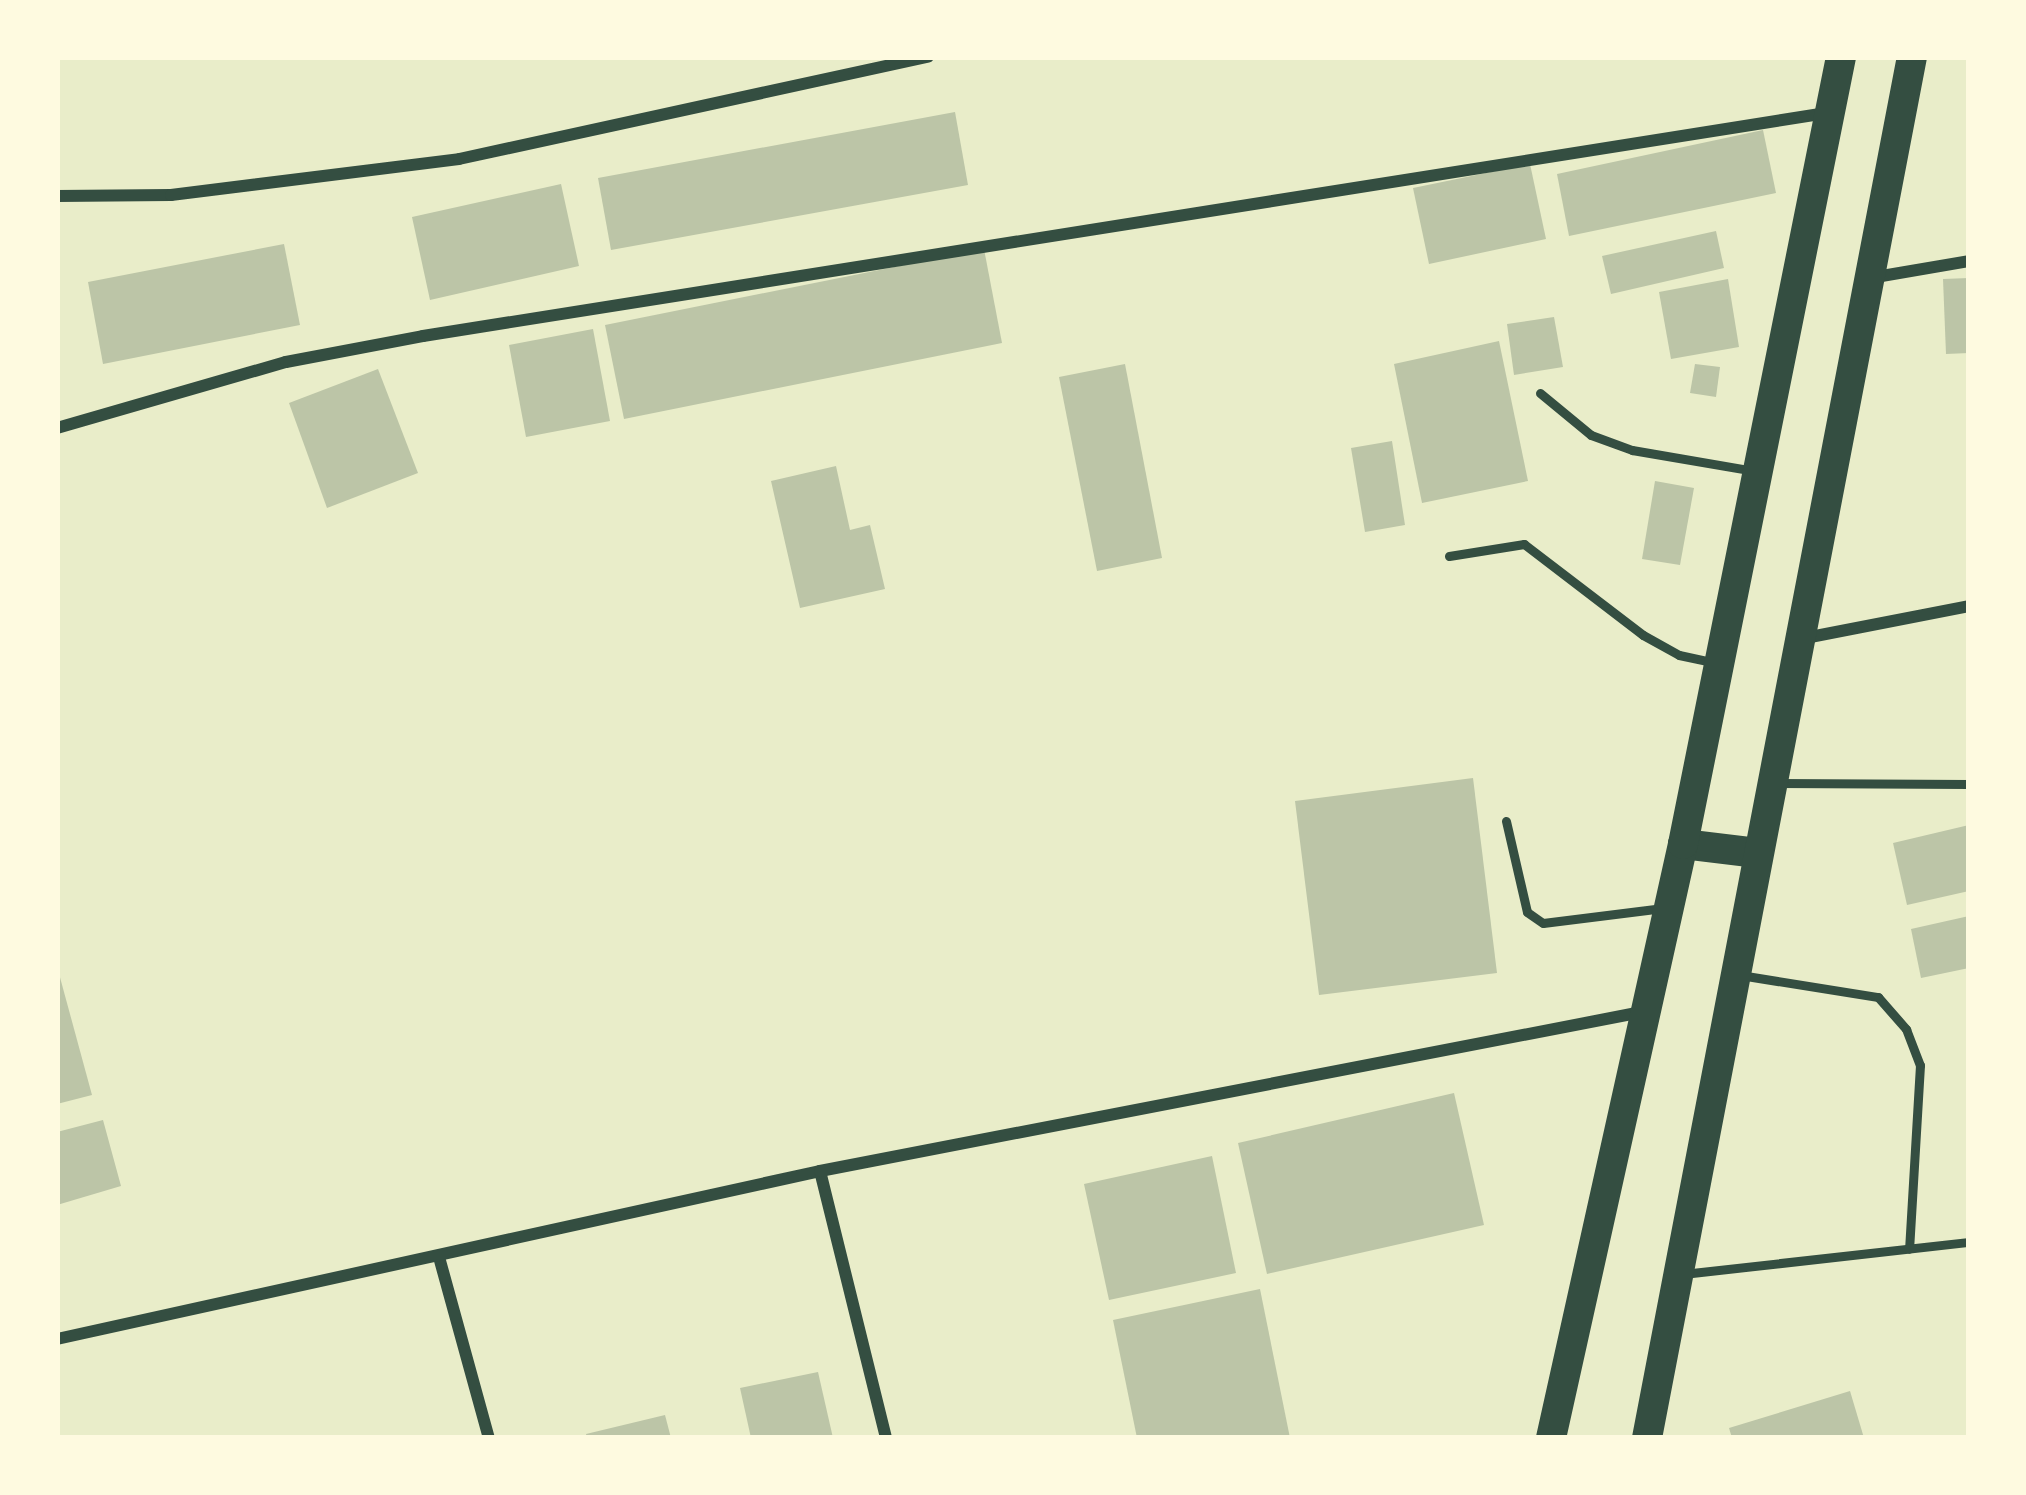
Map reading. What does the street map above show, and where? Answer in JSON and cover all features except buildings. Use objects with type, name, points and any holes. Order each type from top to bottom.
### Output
[{"type":"main road","points":[[1551,1438],[1670,908],[1841,57]]},
{"type":"main road","points":[[1647,1438],[1912,57]]},
{"type":"main road","points":[[1683,844],[1757,853]]},
{"type":"street","points":[[57,196],[171,195],[459,159],[928,57]]},
{"type":"street","points":[[57,428],[286,362],[423,336],[1831,112]]},
{"type":"street","points":[[1869,279],[1969,261]]},
{"type":"street","points":[[1799,639],[1969,606]]},
{"type":"street","points":[[57,1339],[820,1171],[1647,1011]]},
{"type":"street","points":[[820,1171],[886,1438]]},
{"type":"street","points":[[439,1257],[489,1438]]},
{"type":"lane","points":[[1540,393],[1591,435],[1632,450],[1758,471]]},
{"type":"lane","points":[[1449,556],[1524,544],[1643,635],[1679,655],[1719,664]]},
{"type":"lane","points":[[1770,783],[1969,784]]},
{"type":"lane","points":[[1506,820],[1528,912],[1543,923],[1670,908]]},
{"type":"lane","points":[[1735,974],[1878,997],[1906,1029],[1920,1065],[1909,1249]]},
{"type":"lane","points":[[1678,1274],[1969,1242]]}]
